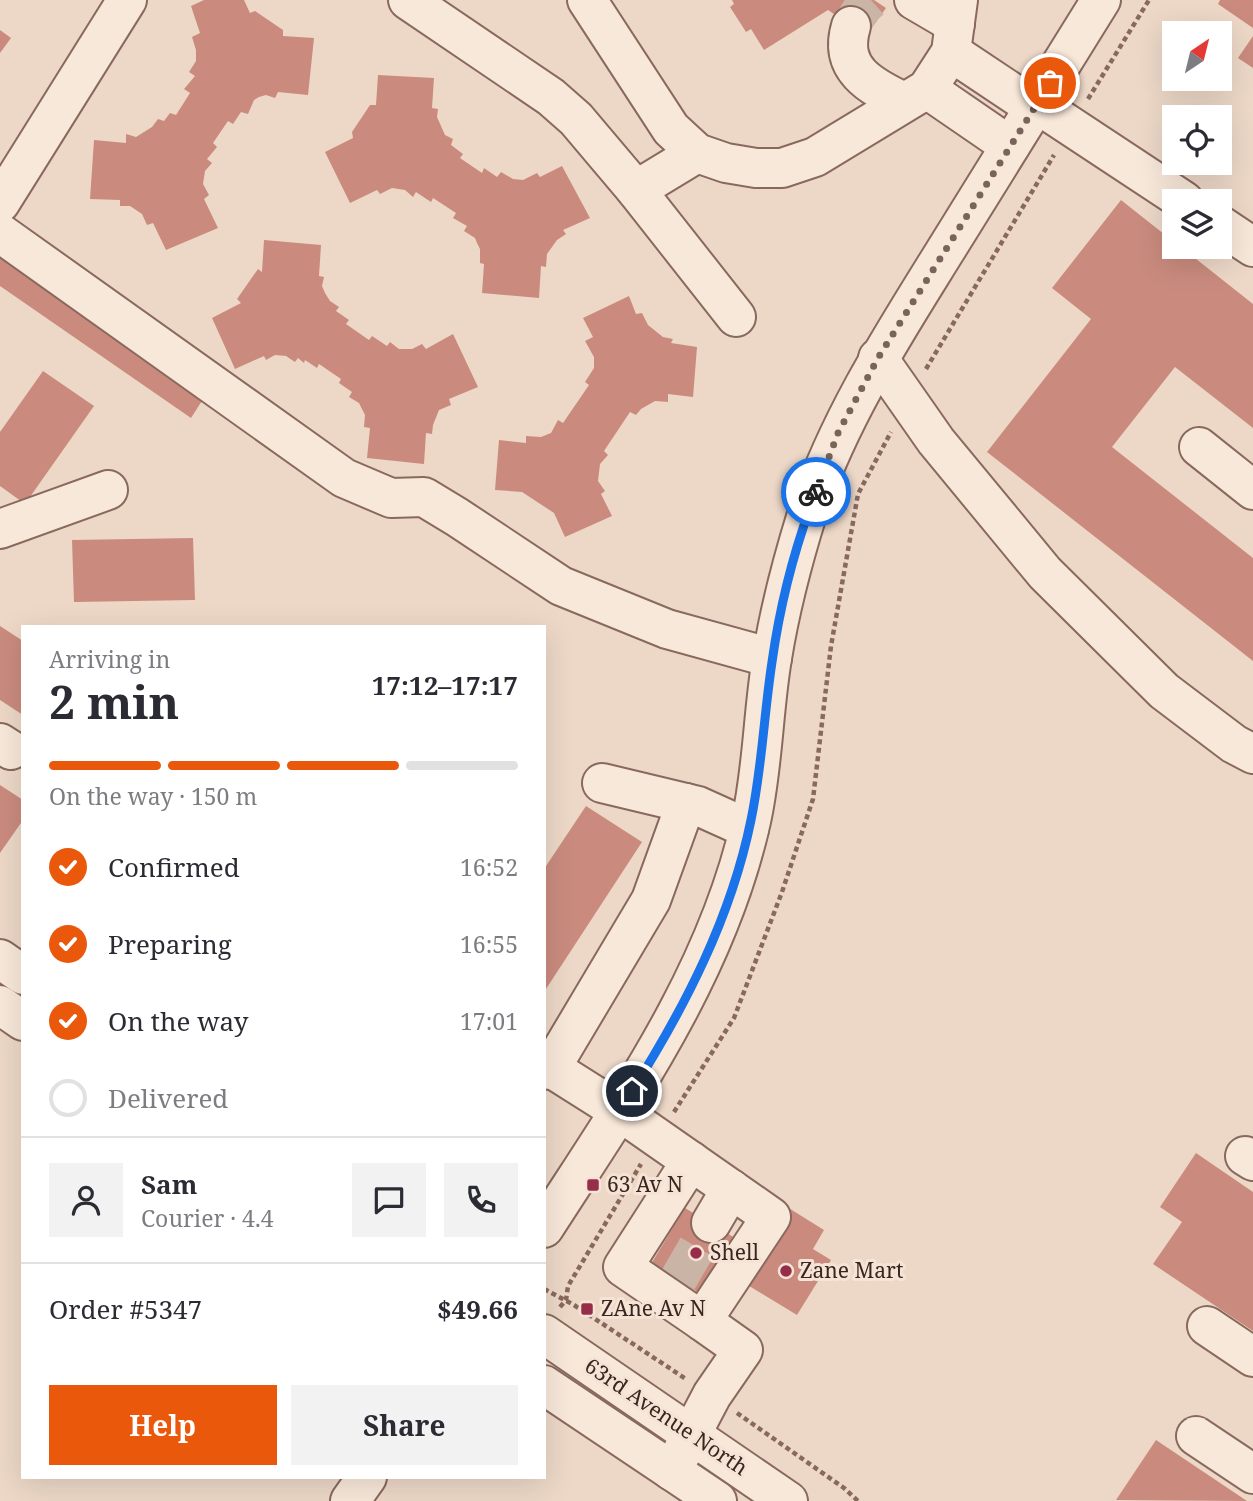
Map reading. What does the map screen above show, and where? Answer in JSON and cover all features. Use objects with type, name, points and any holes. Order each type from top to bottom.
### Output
[{"type":"street","points":[[0,203],[127,0]]},
{"type":"street","points":[[408,0],[551,97],[568,112],[636,190],[736,317]]},
{"type":"street","points":[[587,0],[671,129],[697,153],[736,165],[782,168],[815,157],[916,95],[955,25]]},
{"type":"street","points":[[914,0],[955,25],[1036,106],[1166,189]]},
{"type":"street","points":[[546,1225],[658,1050],[698,975],[730,898],[749,829],[772,658],[785,593],[808,511],[838,433],[878,358],[1101,0]]},
{"type":"street","points":[[851,26],[847,38],[849,58],[860,76],[876,89],[916,95],[1010,146]]},
{"type":"street","points":[[636,190],[697,153]]},
{"type":"street","points":[[0,233],[344,478],[391,498],[424,498],[561,586],[667,629],[772,658]]},
{"type":"street","points":[[1232,233],[1253,247]]},
{"type":"street","points":[[878,358],[936,441],[1045,573],[1164,691],[1234,744],[1253,754]]},
{"type":"street","points":[[1199,447],[1253,490]]},
{"type":"street","points":[[0,529],[107,490]]},
{"type":"street","points":[[602,783],[698,806],[749,829]]},
{"type":"street","points":[[686,803],[651,900],[550,1056],[619,1111],[771,1217],[702,1321]]},
{"type":"street","points":[[0,959],[21,974]]},
{"type":"street","points":[[0,1005],[21,1020]]},
{"type":"street","points":[[672,1471],[712,1395],[743,1350],[702,1321],[673,1289],[623,1268],[691,1161]]},
{"type":"street","points":[[711,1223],[731,1189]]},
{"type":"street","points":[[1207,1326],[1253,1357]]},
{"type":"street","name":"63rd Avenue North","points":[[546,1335],[788,1501]]},
{"type":"street","name":"63rd Avenue North","points":[[546,1386],[717,1501]]},
{"type":"street","points":[[1196,1436],[1253,1474]]},
{"type":"street","points":[[350,1501],[366,1479]]},
{"type":"path","points":[[546,1290],[566,1300],[568,1286],[657,1137],[734,1018],[782,892],[813,799],[831,646],[858,494],[907,400],[1149,0]]},
{"type":"building","points":[[204,0],[244,0],[250,13],[255,11],[283,30],[283,36],[314,38],[308,95],[278,92],[275,98],[266,95],[259,97],[254,100],[248,114],[241,112],[233,124],[228,121],[213,143],[217,147],[207,159],[212,163],[205,171],[203,184],[209,195],[204,199],[218,228],[166,250],[153,223],[147,225],[142,214],[130,206],[120,206],[120,200],[90,199],[94,140],[126,143],[126,134],[136,137],[152,127],[158,119],[164,121],[170,113],[176,115],[190,93],[184,89],[195,76],[189,72],[196,61],[192,37],[200,33],[191,6]]},
{"type":"building","points":[[732,0],[874,0],[886,8],[866,36],[828,10],[764,50],[751,29],[746,32],[730,7],[734,4]]},
{"type":"building","points":[[1220,0],[1253,0],[1253,28],[1218,4]]},
{"type":"building","points":[[0,30],[11,38],[0,53]]},
{"type":"building","points":[[1253,36],[1253,68],[1238,58]]},
{"type":"building","points":[[378,75],[434,78],[432,108],[438,109],[437,117],[445,135],[453,139],[451,145],[463,154],[460,158],[482,173],[484,168],[497,177],[501,172],[513,179],[523,180],[537,173],[540,177],[562,166],[590,218],[563,230],[566,234],[557,240],[547,254],[546,267],[541,266],[539,298],[482,293],[484,264],[480,263],[480,249],[475,238],[464,231],[467,226],[453,218],[456,213],[433,198],[431,202],[416,192],[413,197],[405,190],[392,188],[380,194],[377,190],[350,203],[325,152],[353,138],[352,132],[370,105],[376,105]]},
{"type":"building","points":[[1121,200],[1162,232],[1162,259],[1196,259],[1253,304],[1253,428],[1175,367],[1112,447],[1253,558],[1253,661],[987,452],[1091,319],[1052,288]]},
{"type":"building","points":[[264,240],[321,245],[319,276],[324,277],[322,286],[325,293],[330,301],[339,307],[336,311],[349,320],[346,324],[369,340],[372,336],[387,346],[390,342],[399,349],[412,349],[422,344],[426,349],[453,334],[478,387],[449,399],[451,405],[439,410],[432,434],[426,433],[424,464],[367,458],[370,428],[364,427],[365,415],[359,403],[349,397],[352,392],[339,383],[341,379],[319,364],[317,368],[305,360],[304,363],[298,358],[295,362],[286,356],[275,355],[266,360],[264,356],[235,369],[212,318],[241,303],[237,299],[258,269],[262,272]]},
{"type":"building","points":[[0,251],[207,393],[191,418],[0,286]]},
{"type":"building","points":[[629,296],[636,314],[642,313],[648,325],[663,337],[673,339],[671,343],[697,347],[693,397],[668,394],[668,402],[655,401],[636,415],[630,412],[604,451],[608,455],[600,464],[598,481],[605,491],[601,494],[612,516],[565,537],[554,513],[522,492],[495,490],[499,440],[526,443],[526,436],[541,437],[551,433],[558,420],[563,423],[589,385],[585,382],[594,368],[594,357],[585,341],[593,337],[583,318]]},
{"type":"building","points":[[43,371],[94,406],[25,504],[0,486],[0,432]]},
{"type":"building","points":[[193,538],[195,600],[74,602],[72,540]]},
{"type":"building","points":[[0,626],[21,640],[21,714],[0,700]]},
{"type":"building","points":[[0,785],[21,799],[21,823],[0,853]]},
{"type":"building","points":[[586,806],[642,842],[546,989],[546,866]]},
{"type":"building","points":[[1196,1153],[1253,1192],[1253,1331],[1153,1264],[1182,1222],[1160,1207]]},
{"type":"building","name":"Zane Mart","points":[[787,1207],[824,1230],[813,1249],[831,1260],[797,1315],[741,1281]]},
{"type":"building","name":"Shell","points":[[685,1208],[740,1241],[706,1297],[651,1264]]},
{"type":"building","points":[[1156,1440],[1247,1501],[1116,1500]]},
{"type":"tunnel","points":[[851,26],[862,8],[871,0]]},
{"type":"tunnel","points":[[678,1280],[711,1223]]},
{"type":"way so far","points":[[816,492],[838,433],[878,358],[1050,83]]},
{"type":"place","name":"63 Av N","points":[[593,1185]]},
{"type":"place","name":"Shell","points":[[696,1253]]},
{"type":"place","name":"Zane Mart","points":[[786,1271]]},
{"type":"place","name":"ZAne Av N","points":[[587,1309]]},
{"type":"route","points":[[632,1091],[658,1050],[698,975],[730,898],[752,818],[772,658],[785,593],[816,492]]}]
